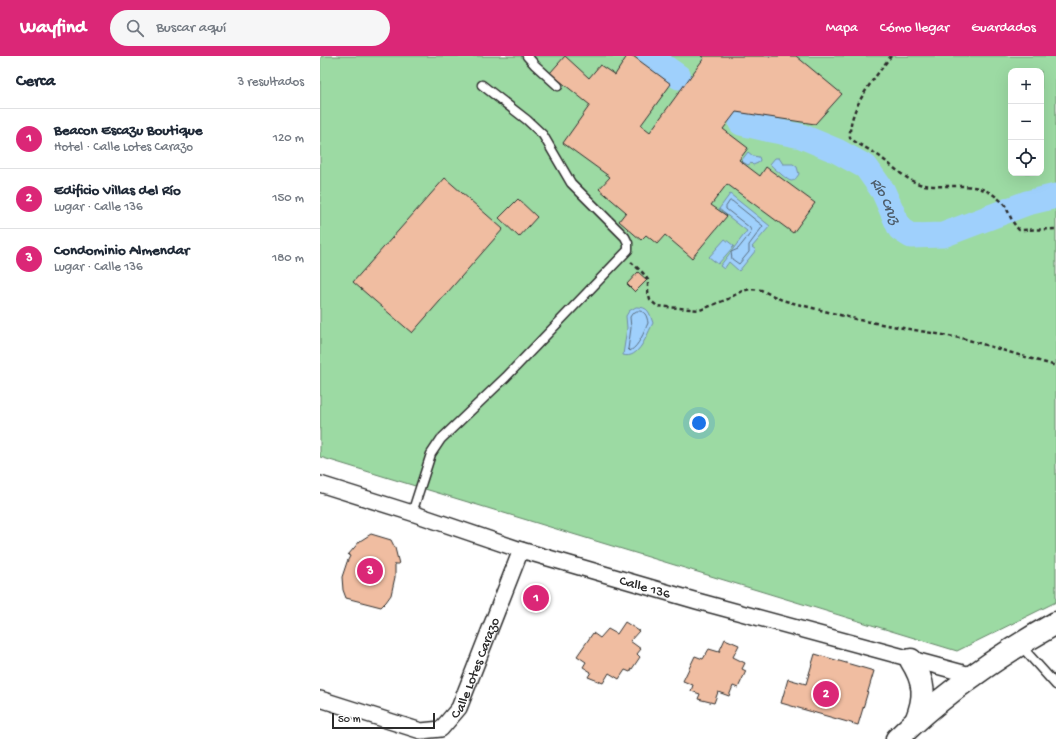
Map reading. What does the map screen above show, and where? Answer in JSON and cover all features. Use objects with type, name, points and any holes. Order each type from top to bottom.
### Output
[{"type":"main road","points":[[897,739],[916,721],[974,676],[1019,644],[1056,623]]},
{"type":"main road","points":[[911,660],[918,671],[922,683],[923,696],[921,709],[916,721]]},
{"type":"street","name":"Calle 136","points":[[320,484],[521,550],[697,601],[974,676]]},
{"type":"street","name":"Calle Lotes Carazo","points":[[320,699],[421,731],[441,730],[459,708],[521,550]]},
{"type":"lane","points":[[527,56],[558,86]]},
{"type":"lane","points":[[412,513],[431,454],[441,440],[506,377],[628,250],[628,243],[625,237],[571,183],[542,136],[527,120],[482,85]]},
{"type":"lane","points":[[1019,644],[1056,685]]},
{"type":"path","points":[[891,56],[858,102],[850,131],[850,138],[858,145],[871,151],[912,181],[924,185],[976,187],[994,195],[1005,205],[1012,223],[1019,230],[1056,228]]},
{"type":"path","points":[[622,256],[643,273],[648,280],[650,300],[657,306],[700,310],[728,300],[740,292],[750,289],[761,290],[782,300],[858,320],[965,339],[1056,366]]},
{"type":"green space","points":[[322,56],[1056,56],[1056,602],[957,651],[320,457],[320,59]]},
{"type":"water","points":[[748,152],[753,156],[759,157],[760,160],[758,163],[753,165],[751,163],[748,165],[741,161]]},
{"type":"water","points":[[775,158],[779,158],[783,164],[793,164],[797,167],[799,174],[795,180],[789,180],[770,164]]},
{"type":"water","points":[[730,194],[770,226],[752,247],[756,250],[739,271],[729,262],[724,269],[720,266],[747,231],[719,209]]},
{"type":"water","points":[[725,239],[734,246],[718,264],[709,257]]},
{"type":"water","points":[[636,307],[646,309],[653,323],[638,350],[629,356],[623,355],[627,328],[626,316],[629,311]]},
{"type":"building","points":[[565,56],[589,78],[600,65],[615,75],[627,56],[633,56],[671,84],[641,125],[650,132],[704,58],[701,56],[796,56],[842,94],[815,124],[736,112],[723,129],[748,148],[739,160],[760,176],[766,167],[815,203],[793,233],[727,184],[711,205],[727,216],[692,258],[665,235],[657,244],[646,235],[641,240],[619,221],[626,212],[599,189],[610,177],[563,143],[590,105],[550,73]]},
{"type":"building","points":[[445,178],[503,229],[412,333],[353,282]]},
{"type":"building","points":[[518,199],[537,217],[519,237],[499,218]]},
{"type":"building","points":[[638,272],[647,280],[635,292],[627,284]]},
{"type":"building","points":[[371,534],[391,540],[395,548],[399,564],[395,564],[395,577],[391,595],[381,607],[346,598],[343,590],[342,577],[350,556],[348,555],[360,541]]},
{"type":"building","points":[[625,622],[639,631],[630,641],[641,649],[637,654],[640,657],[630,672],[625,670],[619,679],[609,673],[603,683],[588,677],[591,672],[583,667],[586,662],[577,656],[593,633],[600,638],[608,629],[617,634]]},
{"type":"building","points":[[725,639],[739,645],[733,657],[745,663],[742,669],[746,671],[738,688],[733,686],[729,696],[718,692],[714,703],[698,699],[700,694],[691,691],[693,685],[683,681],[695,656],[703,659],[709,649],[719,652]]},
{"type":"building","points":[[815,654],[874,671],[858,725],[781,703],[788,679],[806,684]]},
{"type":"waterway","name":"Río Cruz","points":[[649,56],[679,77]]},
{"type":"waterway","name":"Río Cruz","points":[[741,123],[801,136],[837,151],[866,167],[883,191],[900,229],[911,236],[943,235],[1027,203],[1056,196]]},
{"type":"place","name":"Condominio Almendar","points":[[370,571]]},
{"type":"place","name":"Beacon Escazu Boutique","points":[[536,598]]},
{"type":"place","name":"Edificio Villas del Río","points":[[826,694]]}]
